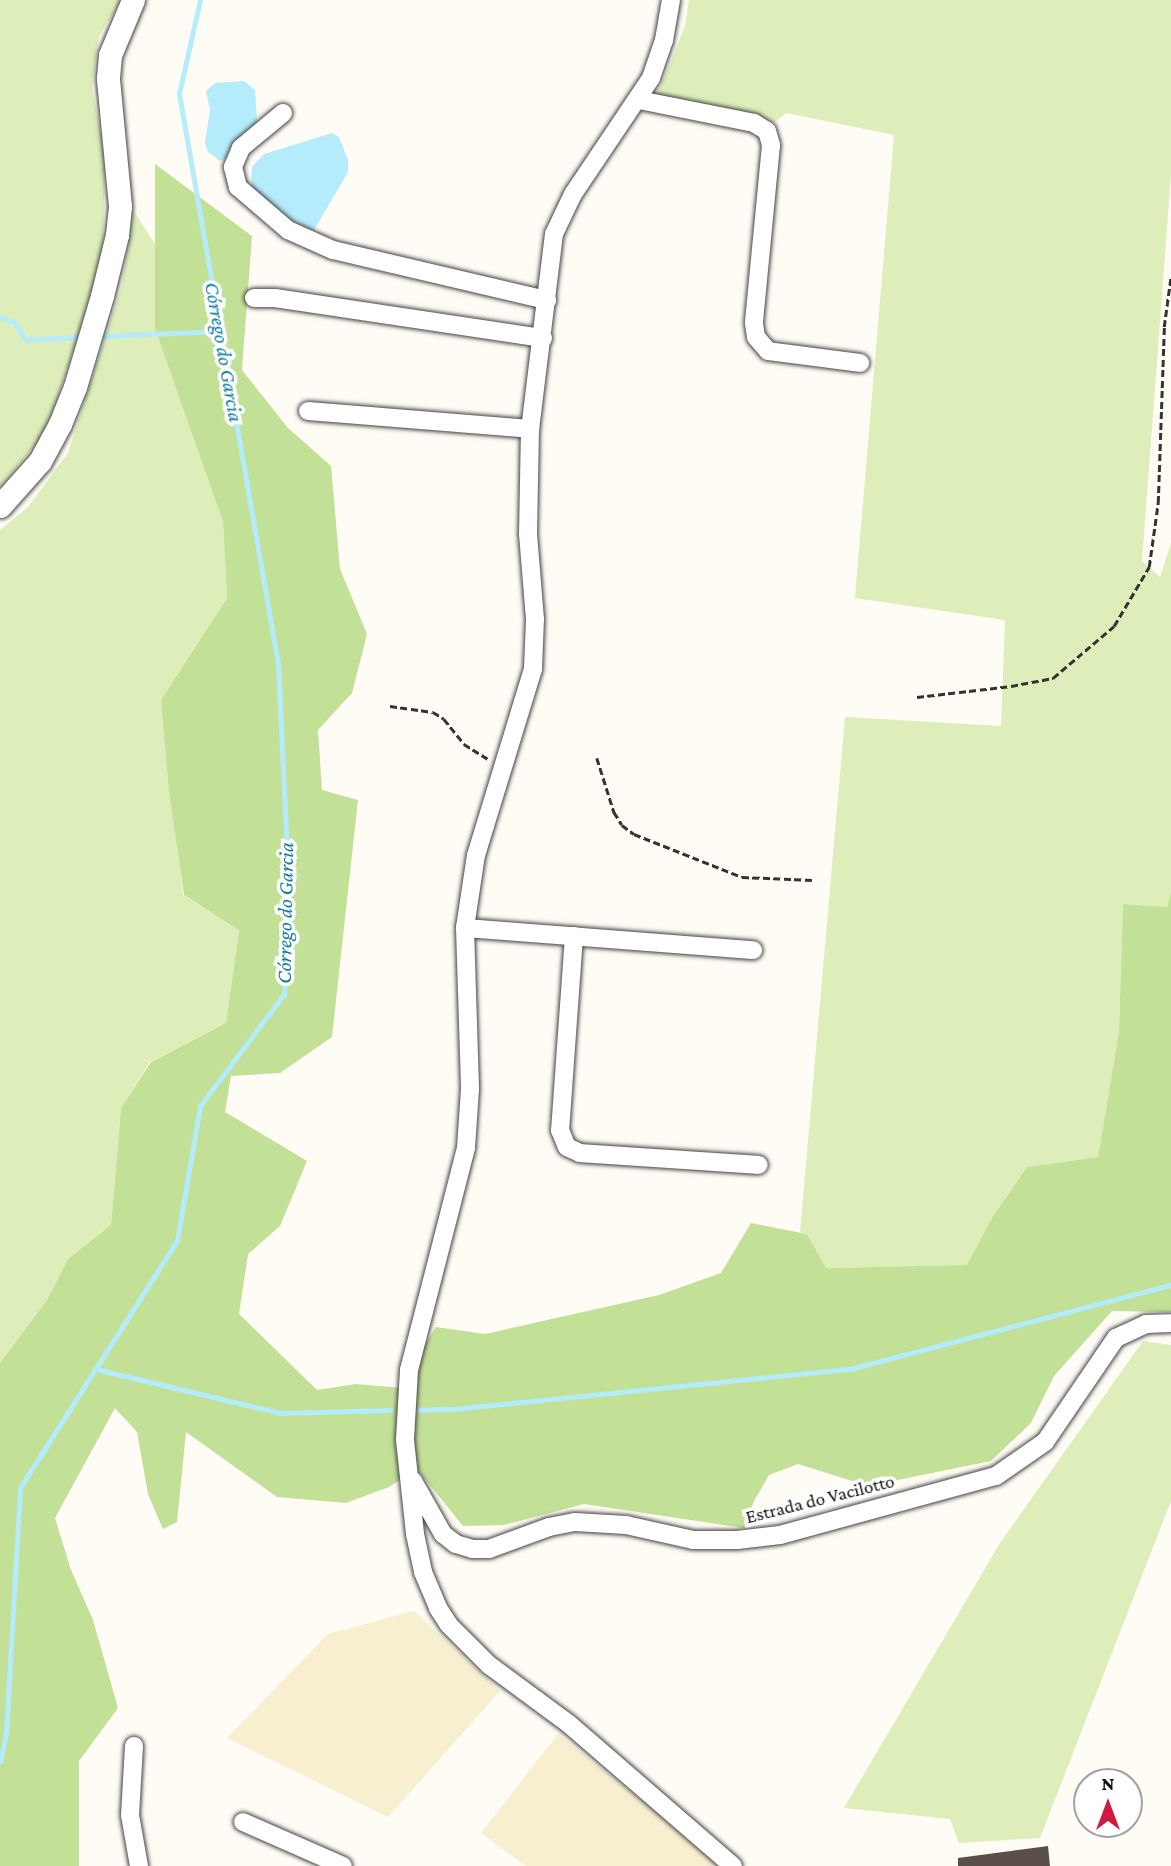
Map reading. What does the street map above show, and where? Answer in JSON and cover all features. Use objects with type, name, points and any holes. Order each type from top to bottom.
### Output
[{"type":"street","points":[[0,506],[40,461],[60,424],[75,387],[102,296],[117,235],[120,206],[109,66],[114,41],[133,0]]},
{"type":"street","points":[[671,0],[659,56],[639,100],[573,194],[561,217],[550,259],[543,338],[530,429],[528,561],[535,651],[527,698],[477,855],[465,928],[470,1089],[466,1148],[408,1370],[405,1440],[415,1534],[423,1572],[438,1608],[449,1625],[489,1665],[569,1724],[733,1866]]},
{"type":"street","points":[[639,100],[754,123],[767,131],[771,145],[754,323],[756,337],[768,351],[860,363]]},
{"type":"street","points":[[283,113],[241,148],[235,156],[233,172],[238,187],[288,230],[333,250],[547,300]]},
{"type":"street","points":[[254,298],[275,298],[543,338]]},
{"type":"street","points":[[308,411],[530,429]]},
{"type":"street","points":[[465,928],[753,950]]},
{"type":"street","points":[[574,936],[560,1129],[567,1147],[580,1153],[759,1165]]},
{"type":"street","name":"Estrada do Vacilotto","points":[[410,1475],[443,1534],[456,1544],[472,1549],[489,1549],[550,1527],[575,1522],[626,1525],[694,1539],[737,1540],[780,1535],[996,1476],[1045,1442],[1116,1338],[1146,1324],[1171,1323]]},
{"type":"street","points":[[134,1746],[130,1815],[139,1866]]},
{"type":"street","points":[[243,1822],[343,1866]]},
{"type":"path","points":[[917,697],[1011,686],[1053,678],[1114,626],[1149,567],[1158,503],[1164,327],[1171,275]]},
{"type":"path","points":[[390,706],[433,712],[444,719],[464,744],[505,768]]},
{"type":"path","points":[[597,758],[614,812],[622,825],[634,834],[742,877],[812,880]]},
{"type":"shaded area","points":[[414,1611],[500,1691],[388,1817],[227,1738],[328,1634]]},
{"type":"shaded area","points":[[558,1734],[721,1863],[718,1866],[526,1866],[481,1833]]},
{"type":"green space","points":[[0,0],[121,0],[99,36],[92,88],[105,155],[103,252],[90,303],[45,433],[0,487]]},
{"type":"green space","points":[[689,0],[1171,0],[1171,175],[1142,561],[1160,577],[1171,543],[1171,891],[1167,907],[1123,904],[1119,1031],[1098,1157],[1027,1167],[993,1216],[968,1265],[826,1268],[807,1234],[800,1232],[845,717],[1001,726],[1005,620],[855,598],[894,135],[786,113],[775,122],[657,96],[685,26]]},
{"type":"green space","points":[[155,164],[252,236],[242,370],[288,428],[331,466],[340,569],[367,634],[352,693],[318,730],[322,790],[358,800],[332,1037],[280,1073],[231,1076],[225,1112],[307,1161],[280,1226],[248,1254],[239,1314],[317,1390],[356,1384],[413,1389],[419,1354],[436,1327],[485,1334],[659,1295],[721,1273],[751,1223],[807,1234],[826,1268],[967,1265],[993,1216],[1027,1167],[1098,1157],[1119,1031],[1123,904],[1167,907],[1171,891],[1171,1312],[1112,1311],[1054,1376],[1031,1423],[991,1461],[868,1486],[798,1464],[769,1475],[754,1501],[744,1528],[584,1504],[504,1525],[463,1526],[417,1469],[389,1487],[346,1503],[277,1497],[186,1432],[177,1522],[163,1529],[148,1494],[137,1432],[115,1408],[55,1518],[71,1570],[93,1620],[118,1708],[79,1761],[79,1866],[0,1866],[0,1363],[47,1300],[68,1259],[111,1225],[121,1108],[151,1062],[226,1023],[239,930],[184,895],[169,791],[161,700],[227,598],[223,522],[155,329]]},
{"type":"green space","points":[[133,210],[155,244],[155,329],[223,522],[227,598],[161,700],[183,895],[239,929],[226,1023],[150,1062],[121,1108],[111,1225],[68,1259],[47,1300],[0,1363],[0,530],[28,507],[68,453],[122,285]]},
{"type":"green space","points":[[1143,1341],[1171,1345],[1171,1501],[1040,1838],[959,1843],[950,1819],[844,1808],[1000,1543]]},
{"type":"water","points":[[244,81],[255,90],[257,122],[229,157],[220,161],[208,152],[205,143],[210,110],[206,91],[215,83]]},
{"type":"water","points":[[332,133],[339,137],[348,160],[348,172],[314,230],[304,233],[251,188],[252,167],[264,154]]},
{"type":"building","points":[[1048,1846],[1050,1866],[958,1866],[958,1858]]},
{"type":"waterway","name":"Córrego do Garcia","points":[[0,1762],[6,1733],[20,1488],[177,1241],[200,1106],[284,994],[289,897],[278,664],[179,94],[200,0]]},
{"type":"waterway","points":[[0,317],[14,322],[26,340],[76,337]]},
{"type":"waterway","points":[[104,336],[220,331]]},
{"type":"waterway","points":[[418,1410],[453,1409],[850,1369],[1171,1285]]},
{"type":"waterway","points":[[96,1369],[280,1413],[391,1410]]}]
